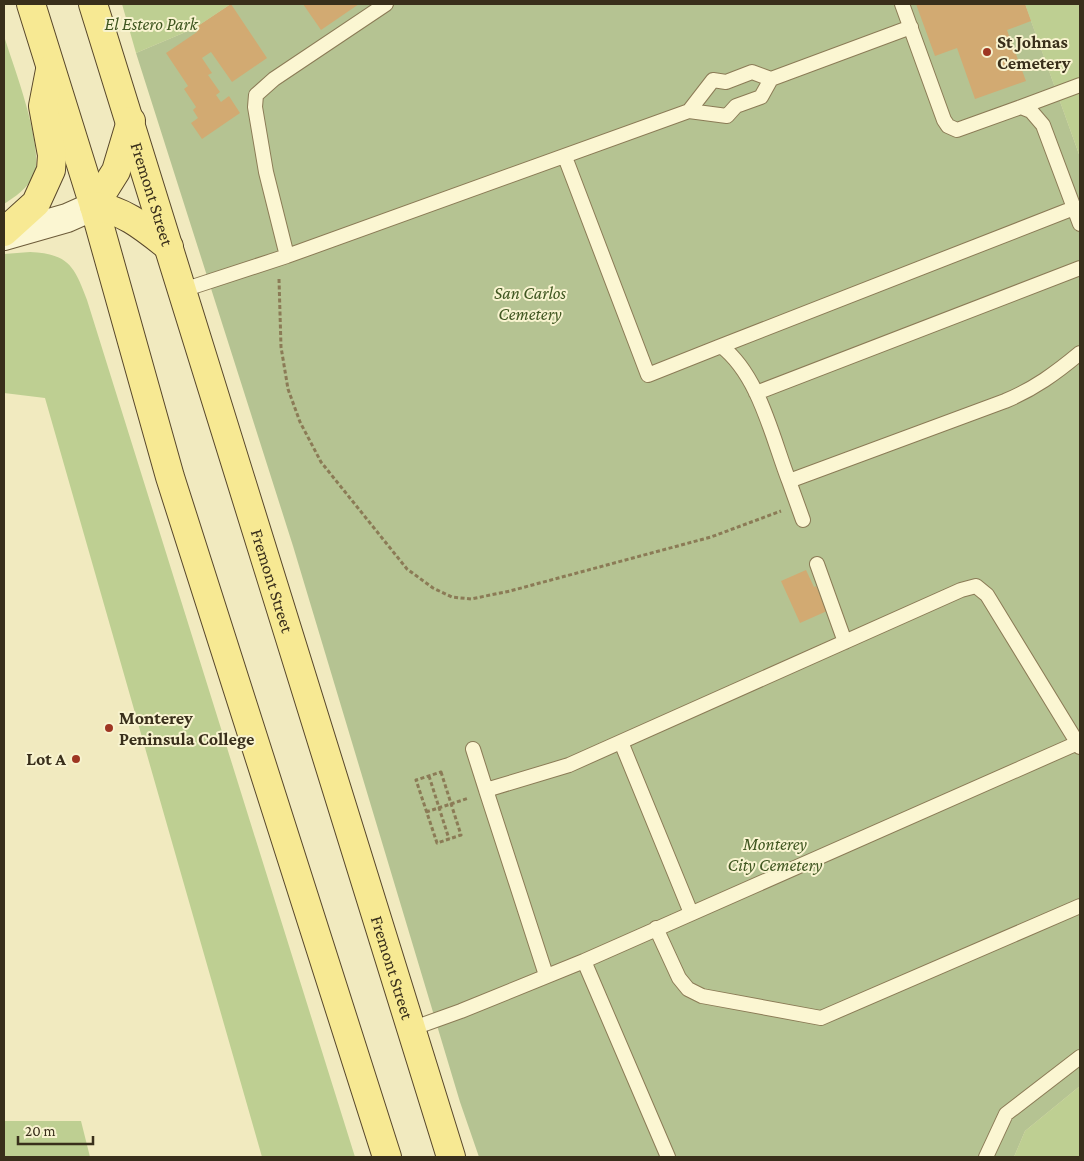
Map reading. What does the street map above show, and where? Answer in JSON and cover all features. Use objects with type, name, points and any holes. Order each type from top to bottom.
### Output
[{"type":"main road","points":[[31,4],[94,206],[170,477],[387,1157]]},
{"type":"main road","name":"Fremont Street","points":[[94,4],[451,1157]]},
{"type":"main road","points":[[4,232],[36,203],[51,170],[52,155],[43,106],[51,66]]},
{"type":"main road","points":[[94,206],[116,171],[131,121]]},
{"type":"main road","points":[[94,206],[112,208],[129,217],[169,246]]},
{"type":"main road","points":[[370,1107],[380,1157]]},
{"type":"street","points":[[4,236],[67,218],[94,206]]},
{"type":"lane","points":[[284,257],[254,107],[256,94],[274,79],[386,4]]},
{"type":"lane","points":[[902,4],[948,126],[957,130],[1080,85]]},
{"type":"lane","points":[[689,111],[713,80],[726,82],[752,72],[771,79],[910,27]]},
{"type":"lane","points":[[183,290],[284,257],[689,111],[727,116],[736,106],[762,97],[771,79]]},
{"type":"lane","points":[[1021,107],[1031,111],[1043,125],[1080,224]]},
{"type":"lane","points":[[565,157],[648,375],[1074,208]]},
{"type":"lane","points":[[756,393],[1080,268]]},
{"type":"lane","points":[[721,346],[742,366],[756,393],[803,520]]},
{"type":"lane","points":[[789,481],[1005,402],[1049,378],[1080,353]]},
{"type":"lane","points":[[817,564],[846,642]]},
{"type":"lane","points":[[411,1029],[461,1011],[584,961],[1080,744],[988,595],[976,586],[961,590],[569,765],[486,791]]},
{"type":"lane","points":[[621,742],[691,913]]},
{"type":"lane","points":[[473,749],[546,975]]},
{"type":"lane","points":[[656,928],[679,978],[688,989],[702,996],[821,1018],[1080,906]]},
{"type":"lane","points":[[584,961],[668,1157]]},
{"type":"lane","points":[[986,1157],[1006,1114],[1080,1057]]},
{"type":"path","points":[[284,257],[278,296],[280,347],[288,389],[300,422],[321,462],[373,528],[407,569],[433,588],[452,597],[471,599],[510,591],[711,537],[797,504]]},
{"type":"path","points":[[441,772],[461,835],[436,843],[416,780],[429,776],[441,772]]},
{"type":"path","points":[[429,776],[449,839]]},
{"type":"path","points":[[426,812],[486,791]]},
{"type":"green space","name":"El Estero Park","points":[[122,4],[231,4],[195,28],[136,53]]},
{"type":"green space","points":[[231,4],[1025,4],[1080,157],[1080,1086],[1025,1131],[1014,1157],[479,1157],[460,1102],[293,546],[136,53],[195,28]]},
{"type":"green space","points":[[1025,4],[1080,4],[1080,157],[1031,21]]},
{"type":"green space","points":[[4,36],[32,127],[36,162],[34,175],[25,188],[4,204]]},
{"type":"green space","points":[[30,252],[53,255],[68,264],[78,278],[87,300],[355,1157],[262,1157],[45,398],[4,393],[4,254]]},
{"type":"green space","points":[[1080,1086],[1080,1157],[1014,1157],[1025,1131]]},
{"type":"green space","points":[[4,1121],[81,1121],[90,1157],[4,1157]]},
{"type":"building","points":[[231,4],[267,58],[232,82],[211,52],[202,58],[212,73],[208,75],[220,92],[216,95],[221,102],[229,96],[240,113],[202,139],[191,123],[198,118],[193,110],[196,107],[184,89],[188,86],[166,53],[197,32],[195,28]]},
{"type":"building","points":[[303,4],[359,4],[321,30]]},
{"type":"building","name":"St Johnas Cemetery","points":[[916,4],[1025,4],[1031,21],[1007,30],[1026,81],[975,99],[957,48],[935,56]]},
{"type":"building","points":[[806,570],[814,587],[816,586],[827,611],[800,623],[781,581]]},
{"type":"place","name":"St Johnas Cemetery","points":[[987,52]]},
{"type":"place","name":"Monterey Peninsula College","points":[[109,728]]},
{"type":"place","name":"Lot A","points":[[76,759]]},
{"type":"park label","name":"San Carlos Cemetery","points":[[530,303]]},
{"type":"park label","name":"Monterey City Cemetery","points":[[775,854]]}]
